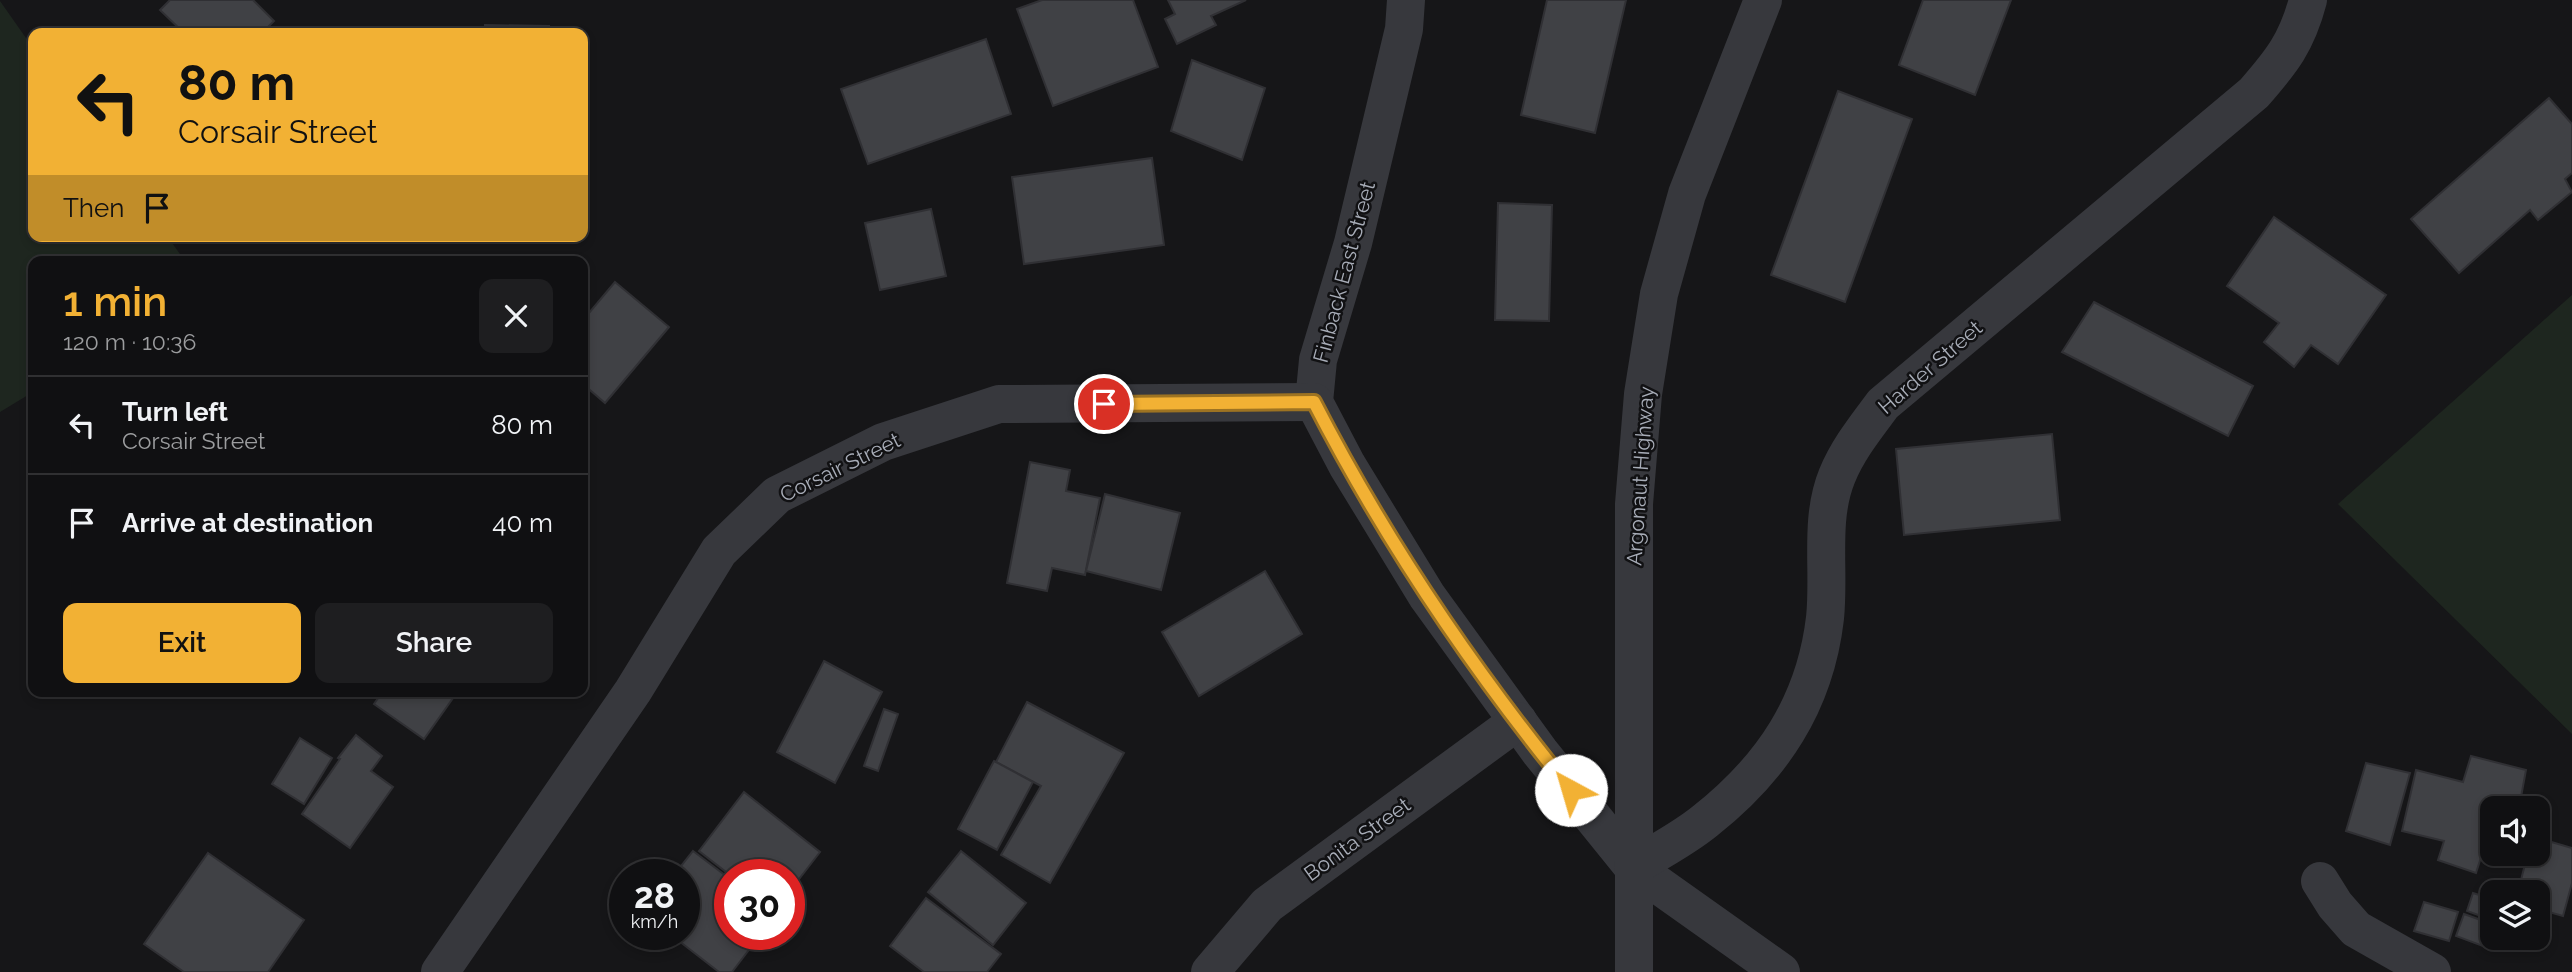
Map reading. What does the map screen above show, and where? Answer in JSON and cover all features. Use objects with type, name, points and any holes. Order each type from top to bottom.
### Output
[{"type":"street","name":"Finback East Street","points":[[1314,402],[1318,360],[1353,243],[1404,29],[1406,0]]},
{"type":"street","name":"Argonaut Highway","points":[[1634,972],[1634,505],[1643,394],[1659,294],[1686,194],[1763,0]]},
{"type":"street","name":"Harder Street","points":[[1633,867],[1703,823],[1733,797],[1772,756],[1807,696],[1825,618],[1828,518],[1837,477],[1854,443],[1883,404],[2254,93],[2284,59],[2302,23],[2308,0]]},
{"type":"street","points":[[1314,402],[1347,465],[1427,596],[1518,722],[1633,867],[1781,972]]},
{"type":"street","name":"Corsair Street","points":[[440,972],[633,691],[719,551],[777,495],[883,442],[999,404],[1314,402]]},
{"type":"street","name":"Bonita Street","points":[[1210,972],[1267,905],[1518,722]]},
{"type":"street","points":[[2320,881],[2357,929],[2432,972]]},
{"type":"shaded area","points":[[0,1],[28,41],[28,242],[171,242],[181,256],[28,256],[28,395],[0,412]]},
{"type":"shaded area","points":[[2572,295],[2572,734],[2338,504]]},
{"type":"building","points":[[170,0],[253,0],[274,21],[267,28],[179,28],[160,10]]},
{"type":"building","points":[[1042,0],[1133,0],[1158,67],[1053,106],[1017,9]]},
{"type":"building","points":[[1168,0],[1246,0],[1211,16],[1216,25],[1177,44],[1165,19],[1175,14]]},
{"type":"building","points":[[1547,0],[1626,0],[1595,133],[1521,115]]},
{"type":"building","points":[[1923,0],[2011,0],[1975,95],[1899,65]]},
{"type":"building","points":[[485,25],[549,26],[549,28],[485,28]]},
{"type":"building","points":[[986,39],[1011,114],[868,164],[841,89]]},
{"type":"building","points":[[1192,60],[1265,88],[1242,160],[1171,131]]},
{"type":"building","points":[[1838,91],[1912,119],[1845,302],[1771,275]]},
{"type":"building","points":[[2549,98],[2572,124],[2572,173],[2565,179],[2572,192],[2538,220],[2530,210],[2459,273],[2411,219]]},
{"type":"building","points":[[1152,158],[1164,245],[1024,264],[1012,177]]},
{"type":"building","points":[[1498,203],[1552,205],[1549,321],[1495,320]]},
{"type":"building","points":[[931,209],[946,276],[880,290],[865,223]]},
{"type":"building","points":[[2274,217],[2386,295],[2338,364],[2311,345],[2294,367],[2264,342],[2279,323],[2227,286]]},
{"type":"building","points":[[615,282],[669,327],[605,403],[588,388],[588,314]]},
{"type":"building","points":[[2094,302],[2253,386],[2228,436],[2062,352]]},
{"type":"building","points":[[2052,434],[2060,520],[1904,535],[1896,449]]},
{"type":"building","points":[[1030,462],[1070,470],[1066,491],[1100,498],[1085,575],[1052,568],[1047,591],[1007,583]]},
{"type":"building","points":[[1105,494],[1180,513],[1161,590],[1086,571]]},
{"type":"building","points":[[1265,571],[1302,634],[1199,696],[1162,632]]},
{"type":"building","points":[[824,661],[882,692],[835,783],[777,752]]},
{"type":"building","points":[[379,697],[454,697],[424,739],[374,704]]},
{"type":"building","points":[[1027,702],[1124,753],[1050,883],[1001,855],[1041,786],[996,762]]},
{"type":"building","points":[[884,709],[898,714],[878,771],[864,766]]},
{"type":"building","points":[[356,735],[382,756],[371,771],[393,787],[350,848],[302,814]]},
{"type":"building","points":[[300,738],[332,758],[304,804],[272,784]]},
{"type":"building","points":[[2471,756],[2526,770],[2521,796],[2480,796],[2480,860],[2476,873],[2438,860],[2444,841],[2402,831],[2416,770],[2463,782]]},
{"type":"building","points":[[994,761],[1033,782],[997,850],[958,829]]},
{"type":"building","points":[[2366,763],[2410,773],[2390,845],[2346,831]]},
{"type":"building","points":[[744,792],[820,852],[805,871],[805,859],[714,859],[714,863],[699,851]]},
{"type":"building","points":[[2550,842],[2572,848],[2572,883],[2563,916],[2550,912],[2550,880],[2521,880],[2524,866],[2550,866]]},
{"type":"building","points":[[693,851],[714,867],[714,950],[749,950],[732,972],[719,972],[691,950],[700,950],[700,859],[687,859]]},
{"type":"building","points":[[961,851],[1026,903],[993,945],[928,892]]},
{"type":"building","points":[[208,853],[304,920],[268,972],[184,972],[144,944]]},
{"type":"building","points":[[2473,893],[2480,895],[2480,916],[2467,911]]},
{"type":"building","points":[[926,898],[1001,954],[987,972],[924,972],[890,946]]},
{"type":"building","points":[[2424,902],[2458,912],[2449,941],[2414,931]]},
{"type":"building","points":[[2464,914],[2480,920],[2480,945],[2456,936]]},
{"type":"route","points":[[1104,404],[1314,402],[1347,465],[1427,596],[1540,752],[1571,790]]}]
